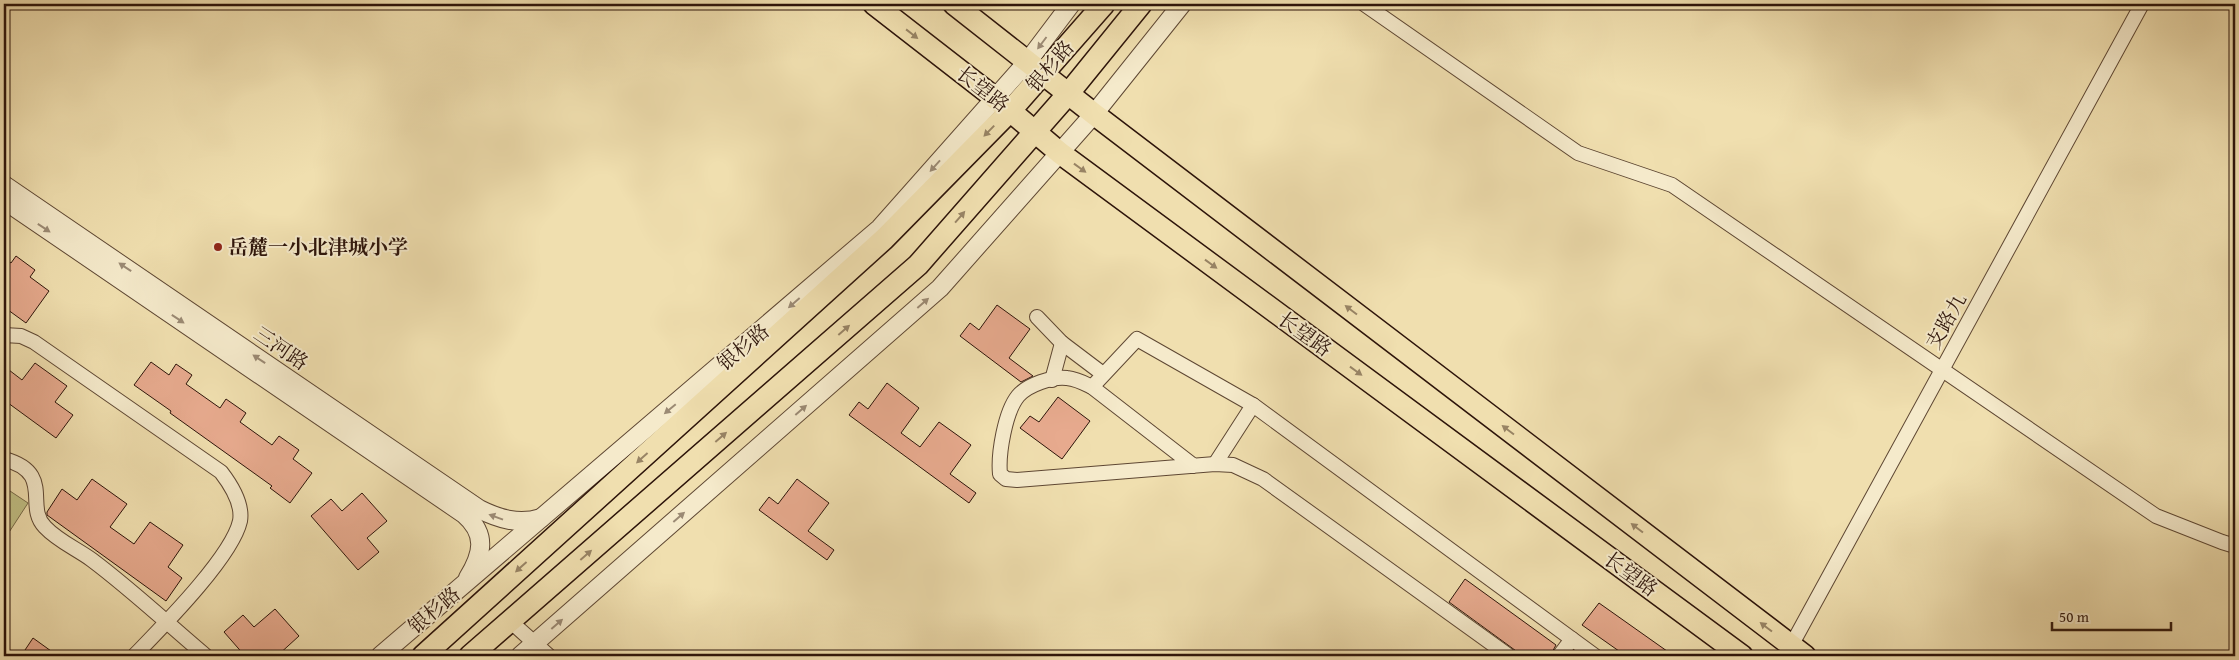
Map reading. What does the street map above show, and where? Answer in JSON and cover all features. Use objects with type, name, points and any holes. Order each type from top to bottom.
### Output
[{"type":"main road","name":"长望路","points":[[874,4],[1036,131],[1060,153],[1742,656]]},
{"type":"main road","name":"长望路","points":[[954,4],[1068,94],[1794,653]]},
{"type":"main road","name":"银杉路","points":[[423,656],[884,239],[1036,67],[1104,4]]},
{"type":"main road","name":"银杉路","points":[[470,656],[918,265],[1068,94],[1140,4]]},
{"type":"street","name":"银杉路","points":[[1036,67],[1071,4]]},
{"type":"street","points":[[520,656],[940,288],[1094,114],[1182,4]]},
{"type":"street","points":[[1364,4],[1578,152],[1672,186],[2156,516],[2235,546]]},
{"type":"street","name":"支路九","points":[[1794,653],[1942,370],[2142,4]]},
{"type":"street","name":"银杉路","points":[[380,656],[880,228],[1002,104]]},
{"type":"street","name":"三河路","points":[[4,185],[479,509],[505,520],[519,522],[532,521],[543,517]]},
{"type":"street","name":"三河路","points":[[4,200],[475,523],[480,537],[478,560],[465,584]]},
{"type":"street","points":[[1037,317],[1062,343],[1102,374]]},
{"type":"street","points":[[4,335],[21,336],[68,365],[221,472],[232,488],[240,520],[226,551],[166,622],[134,656]]},
{"type":"street","points":[[1092,387],[1102,374],[1137,339],[1253,405],[1595,656]]},
{"type":"street","points":[[1052,380],[1062,343]]},
{"type":"street","points":[[1194,466],[1092,387],[1080,380],[1067,378],[1052,380],[1028,389],[1019,395],[1008,419],[999,461],[1000,474],[1006,479],[1017,480],[1194,466],[1215,464],[1233,465],[1263,479],[1509,656]]},
{"type":"street","points":[[1215,464],[1253,405]]},
{"type":"street","points":[[4,458],[28,470],[35,484],[39,518],[44,527],[92,560],[206,656]]},
{"type":"street","points":[[510,621],[548,656]]},
{"type":"street","points":[[1559,656],[1572,639]]},
{"type":"shaded area","points":[[4,487],[28,503],[4,540]]},
{"type":"building","points":[[16,256],[35,270],[30,277],[49,291],[26,323],[4,307],[4,258],[11,263]]},
{"type":"building","points":[[997,305],[1030,329],[1009,358],[1033,376],[1021,382],[960,336],[970,323],[979,330]]},
{"type":"building","points":[[151,362],[169,375],[176,364],[192,375],[186,384],[220,408],[226,399],[246,413],[240,422],[272,445],[279,436],[299,450],[293,459],[312,473],[290,503],[270,488],[272,486],[134,385]]},
{"type":"building","points":[[35,363],[67,386],[55,402],[73,415],[56,438],[4,400],[4,377],[9,370],[22,380]]},
{"type":"building","points":[[887,383],[919,408],[901,433],[920,447],[939,422],[971,445],[950,474],[976,493],[969,503],[849,415],[859,402],[868,409]]},
{"type":"building","points":[[1058,397],[1090,421],[1062,459],[1020,428],[1030,416],[1039,422]]},
{"type":"building","points":[[92,479],[127,504],[110,527],[134,544],[150,522],[183,545],[168,567],[182,578],[166,601],[47,515],[62,489],[77,500]]},
{"type":"building","points":[[797,479],[829,503],[808,531],[834,550],[827,560],[759,510],[769,497],[778,504]]},
{"type":"building","points":[[362,493],[387,521],[367,538],[379,552],[358,570],[311,516],[331,499],[342,511]]},
{"type":"building","points":[[1465,579],[1556,645],[1550,656],[1523,656],[1449,602]]},
{"type":"building","points":[[1599,603],[1674,656],[1626,656],[1582,625]]},
{"type":"building","points":[[275,609],[299,636],[277,656],[245,656],[224,632],[243,615],[254,627]]},
{"type":"building","points":[[33,638],[58,656],[21,656]]},
{"type":"place","name":"岳麓一小北津城小学","points":[[218,247]]}]
